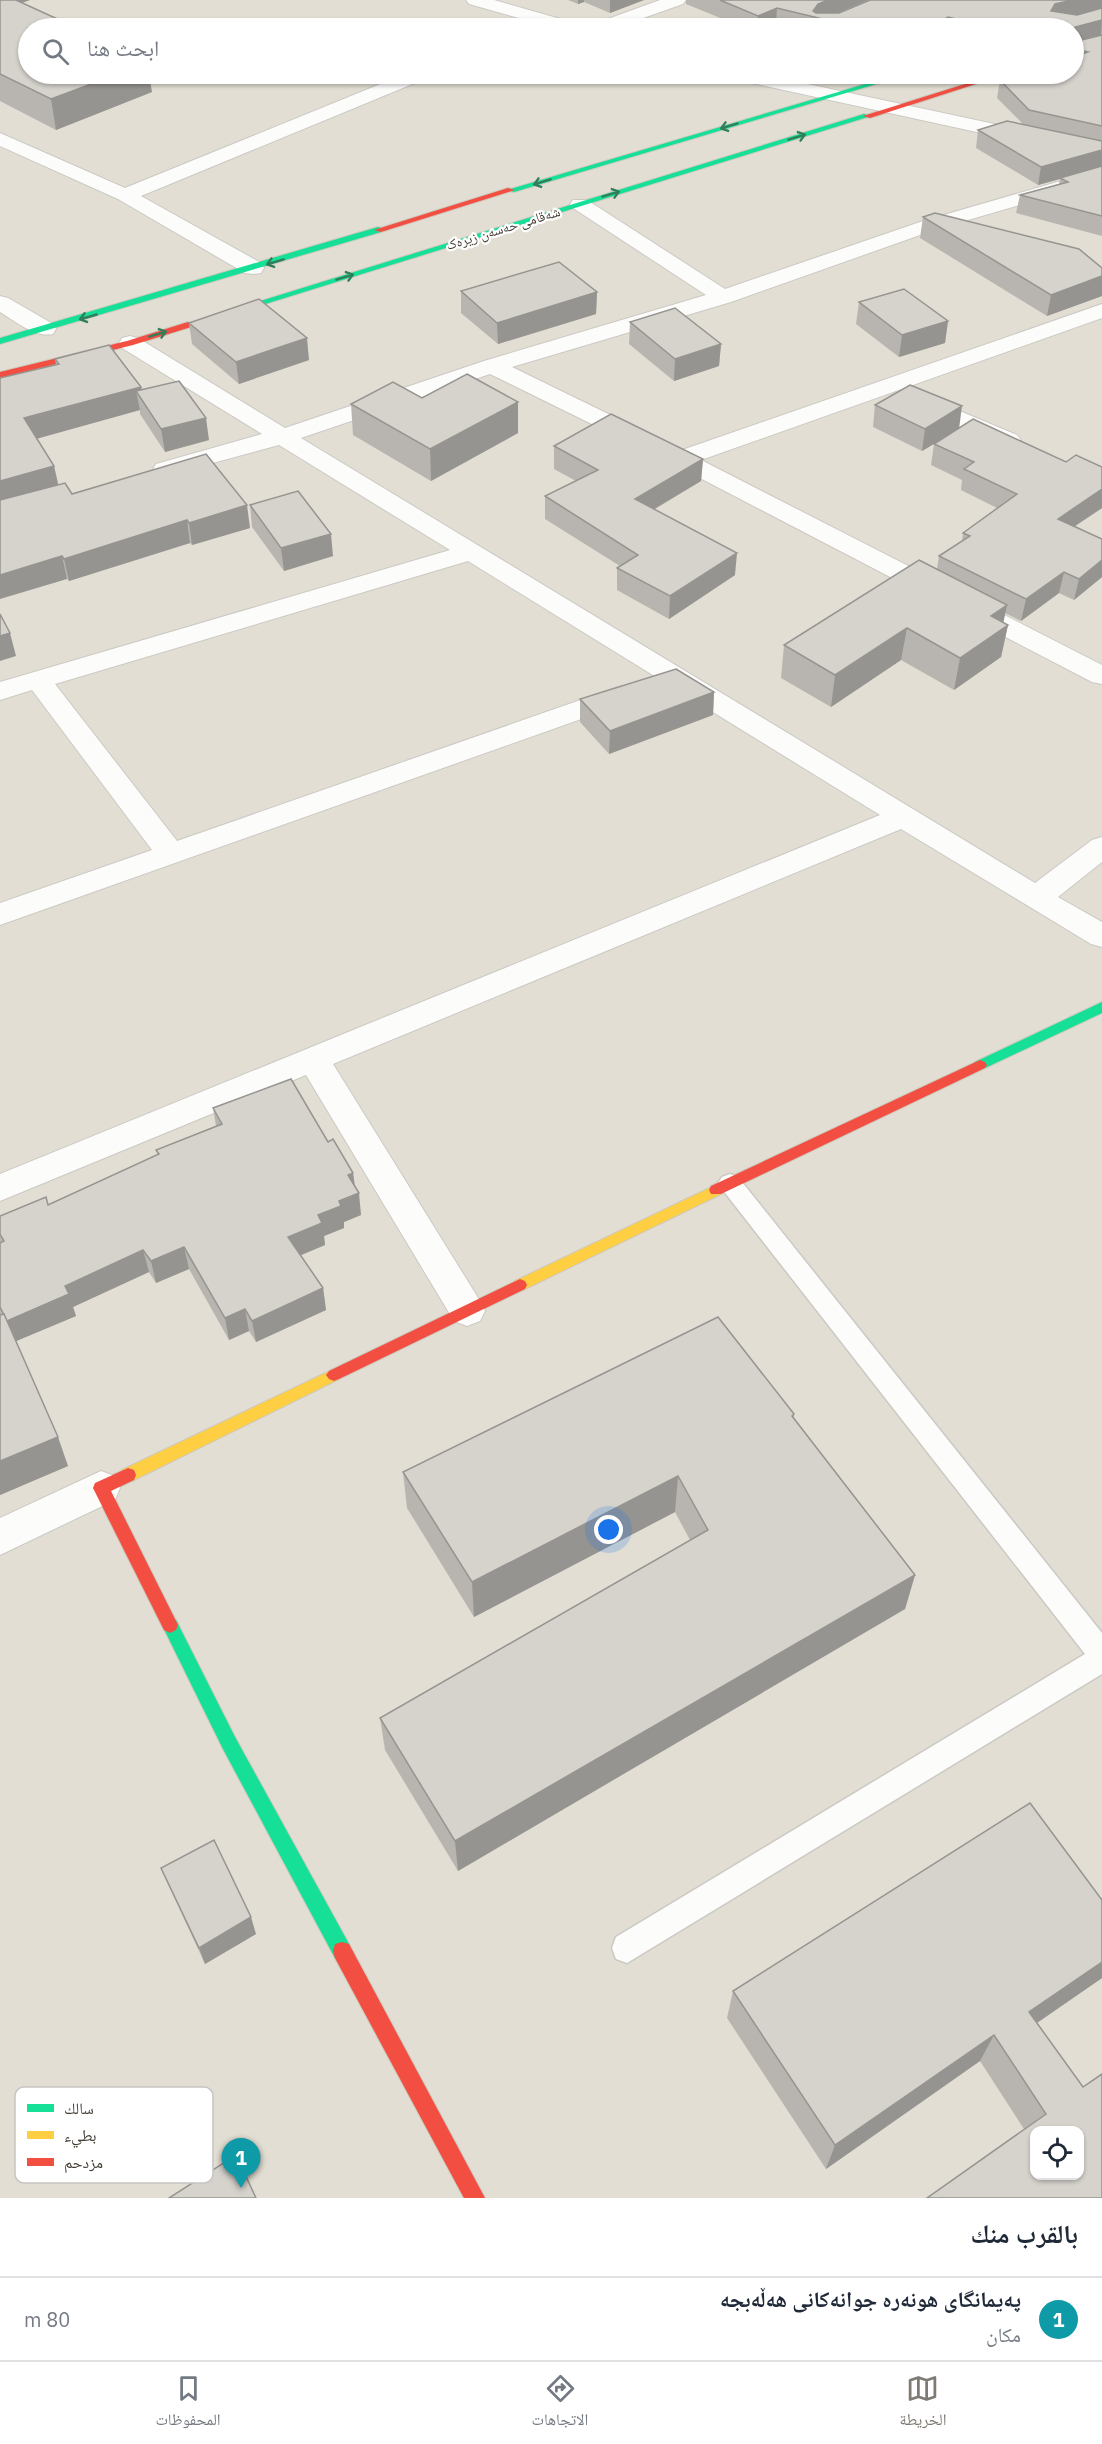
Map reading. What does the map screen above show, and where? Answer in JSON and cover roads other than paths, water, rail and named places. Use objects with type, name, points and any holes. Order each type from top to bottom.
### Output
[{"type":"main road","points":[[0,341],[870,84]]},
{"type":"main road","name":"شەقامی حەسەن زیرەک","points":[[0,375],[130,343],[969,84]]},
{"type":"main road","points":[[475,2198],[229,1743],[101,1488],[730,1183],[1102,1007]]},
{"type":"street","points":[[475,0],[537,18]]},
{"type":"street","points":[[628,18],[677,0]]},
{"type":"street","points":[[125,195],[396,84]]},
{"type":"street","points":[[786,84],[1046,141]]},
{"type":"street","points":[[0,139],[125,195],[253,268]]},
{"type":"street","points":[[147,474],[283,436],[492,366],[723,297],[930,225],[1102,175]]},
{"type":"street","points":[[580,204],[723,297]]},
{"type":"street","points":[[930,225],[965,234]]},
{"type":"street","points":[[0,303],[45,329]]},
{"type":"street","points":[[681,459],[1102,311]]},
{"type":"street","points":[[130,343],[903,817],[1102,936]]},
{"type":"street","points":[[492,366],[681,459],[1102,676]]},
{"type":"street","points":[[888,388],[1027,447]]},
{"type":"street","points":[[0,691],[472,552]]},
{"type":"street","points":[[0,914],[675,677]]},
{"type":"street","points":[[38,680],[171,854]]},
{"type":"street","points":[[0,1188],[903,817]]},
{"type":"street","points":[[1036,898],[1102,847]]},
{"type":"street","points":[[314,1059],[467,1311]]},
{"type":"street","points":[[0,1537],[101,1488]]},
{"type":"lane","points":[[730,1183],[1102,1654]]},
{"type":"lane","points":[[627,1948],[1102,1659]]},
{"type":"place","name":"پەیمانگای هونەرە جوانەکانی هەڵەبجە","points":[[241,2188]]}]
